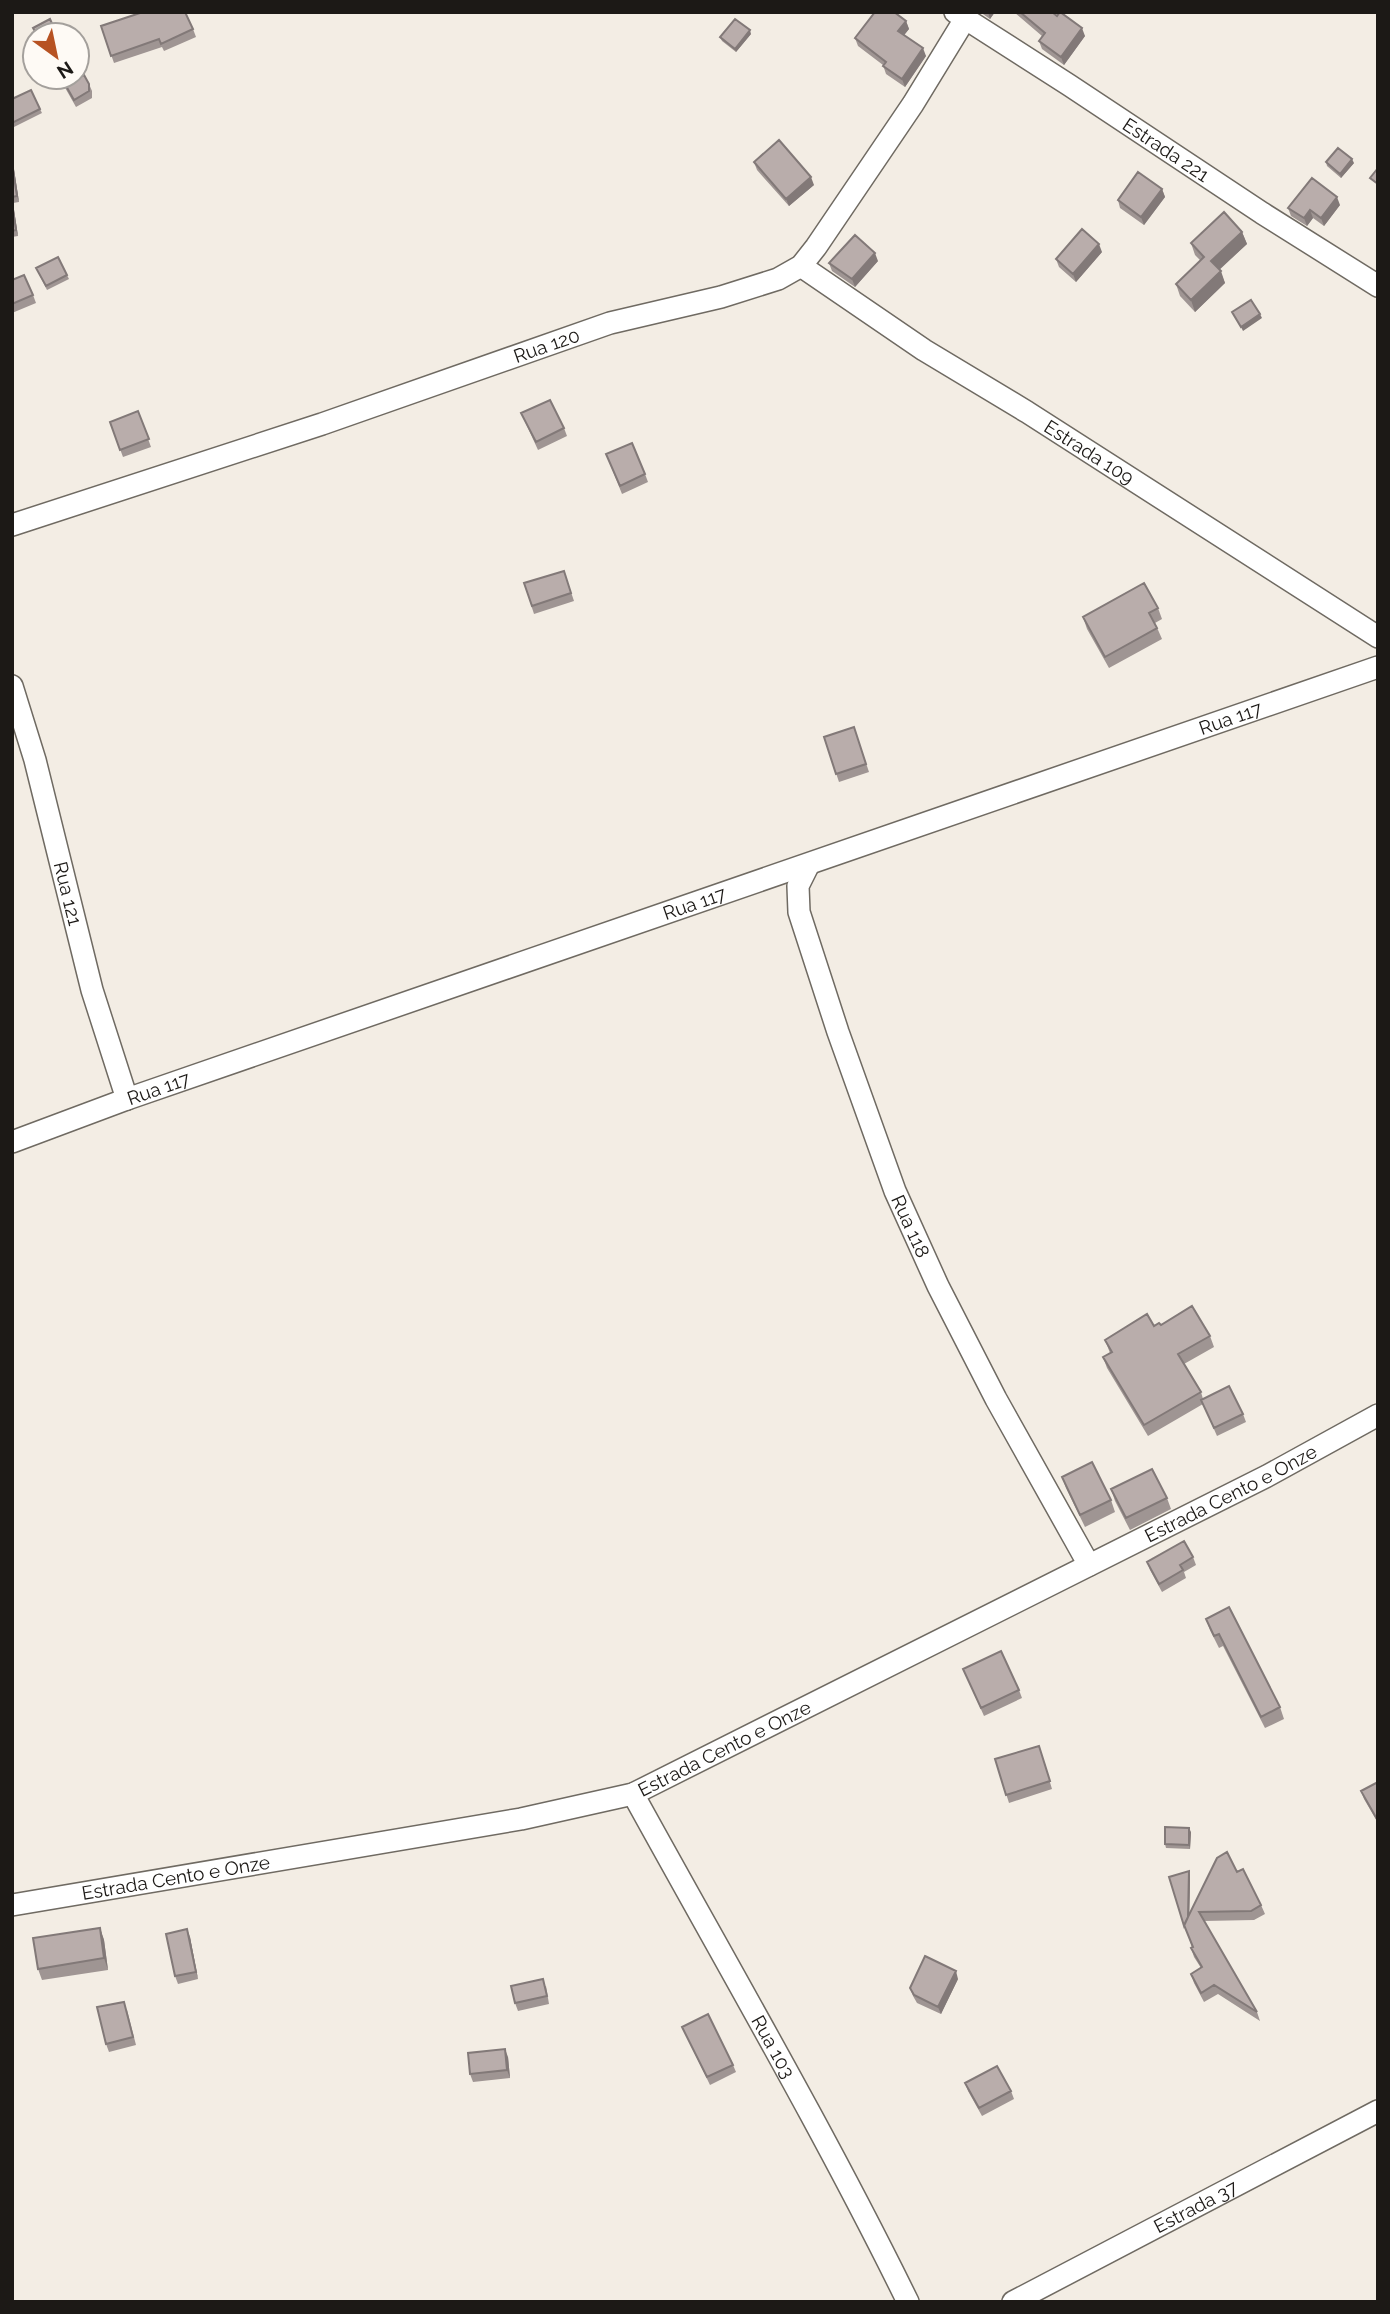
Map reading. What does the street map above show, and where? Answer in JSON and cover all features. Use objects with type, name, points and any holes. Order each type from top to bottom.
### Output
[{"type":"street","name":"Rua 120","points":[[12,525],[322,424],[611,323],[721,297],[778,279],[801,266],[868,172],[960,16]]},
{"type":"street","name":"Estrada 221","points":[[960,16],[1378,286]]},
{"type":"street","name":"Estrada 109","points":[[801,266],[924,350],[1027,412],[1378,637]]},
{"type":"street","name":"Rua 117","points":[[12,1142],[127,1099],[1378,667]]},
{"type":"street","name":"Rua 121","points":[[12,686],[35,760],[86,968],[127,1099]]},
{"type":"street","name":"Rua 118","points":[[808,866],[798,886],[799,912],[838,1032],[895,1191],[933,1275],[990,1387],[1089,1565]]},
{"type":"street","name":"Estrada Cento e Onze","points":[[12,1905],[521,1819],[633,1794],[1267,1476],[1378,1415]]},
{"type":"street","name":"Rua 103","points":[[633,1794],[821,2133],[908,2302]]},
{"type":"street","name":"Estrada 37","points":[[1013,2302],[1378,2111]]},
{"type":"building","points":[[143,12],[185,12],[193,29],[161,44],[159,39],[111,56],[101,26]]},
{"type":"building","points":[[875,12],[894,12],[906,21],[898,31],[923,48],[902,79],[883,66],[886,62],[855,38]]},
{"type":"building","points":[[1020,12],[1052,12],[1057,16],[1060,12],[1082,28],[1061,57],[1039,41],[1045,33]]},
{"type":"building","points":[[735,19],[750,30],[735,49],[720,37]]},
{"type":"building","points":[[31,91],[40,109],[12,123],[12,99]]},
{"type":"building","points":[[69,91],[89,91],[74,100]]},
{"type":"building","points":[[779,140],[811,177],[786,199],[754,162]]},
{"type":"building","points":[[1338,148],[1352,159],[1340,174],[1326,162]]},
{"type":"building","points":[[12,164],[17,196],[12,197]]},
{"type":"building","points":[[1378,168],[1378,184],[1370,178]]},
{"type":"building","points":[[1138,172],[1162,189],[1141,217],[1118,200]]},
{"type":"building","points":[[1312,178],[1337,197],[1321,218],[1310,210],[1304,218],[1288,208]]},
{"type":"building","points":[[12,205],[16,230],[12,231]]},
{"type":"building","points":[[1224,212],[1242,232],[1211,261],[1221,271],[1191,300],[1176,284],[1204,257],[1191,243]]},
{"type":"building","points":[[1082,229],[1099,244],[1073,274],[1056,259]]},
{"type":"building","points":[[855,235],[875,253],[852,279],[829,263]]},
{"type":"building","points":[[58,257],[67,275],[46,286],[36,268]]},
{"type":"building","points":[[24,275],[33,295],[12,304],[12,280]]},
{"type":"building","points":[[1251,300],[1260,314],[1241,327],[1232,312]]},
{"type":"building","points":[[550,400],[564,428],[536,442],[521,413]]},
{"type":"building","points":[[138,411],[149,439],[120,450],[110,422]]},
{"type":"building","points":[[632,443],[645,474],[620,486],[606,454]]},
{"type":"building","points":[[564,571],[571,593],[532,606],[524,583]]},
{"type":"building","points":[[1144,583],[1158,608],[1149,613],[1157,628],[1105,657],[1083,617]]},
{"type":"building","points":[[854,727],[866,764],[836,774],[824,737]]},
{"type":"building","points":[[1192,1306],[1210,1336],[1178,1354],[1201,1392],[1144,1425],[1103,1357],[1112,1352],[1105,1340],[1147,1314],[1154,1326],[1159,1323],[1161,1325]]},
{"type":"building","points":[[1229,1386],[1243,1414],[1214,1428],[1201,1400]]},
{"type":"building","points":[[1092,1462],[1111,1500],[1080,1515],[1062,1477]]},
{"type":"building","points":[[1152,1469],[1167,1498],[1126,1518],[1111,1489]]},
{"type":"building","points":[[1184,1541],[1193,1557],[1180,1565],[1183,1570],[1159,1584],[1147,1562]]},
{"type":"building","points":[[1229,1607],[1280,1707],[1261,1717],[1219,1634],[1214,1636],[1206,1619]]},
{"type":"building","points":[[1001,1651],[1019,1690],[981,1708],[963,1669]]},
{"type":"building","points":[[1039,1746],[1050,1781],[1006,1795],[995,1759]]},
{"type":"building","points":[[1378,1782],[1378,1821],[1361,1791]]},
{"type":"building","points":[[1165,1827],[1189,1828],[1189,1845],[1165,1844]]},
{"type":"building","points":[[1227,1852],[1237,1872],[1243,1869],[1261,1905],[1251,1911],[1199,1912],[1257,2012],[1214,1985],[1201,1993],[1191,1974],[1202,1967],[1191,1948],[1193,1947],[1184,1925],[1217,1858]]},
{"type":"building","points":[[1189,1871],[1188,1917],[1184,1926],[1169,1877]]},
{"type":"building","points":[[100,1928],[104,1958],[38,1969],[33,1938]]},
{"type":"building","points":[[187,1929],[196,1972],[175,1976],[166,1934]]},
{"type":"building","points":[[925,1956],[956,1971],[938,2007],[914,1995],[910,1988]]},
{"type":"building","points":[[543,1979],[547,1996],[515,2003],[511,1986]]},
{"type":"building","points":[[124,2002],[133,2037],[106,2044],[97,2007]]},
{"type":"building","points":[[708,2014],[733,2065],[707,2077],[682,2027]]},
{"type":"building","points":[[505,2049],[507,2070],[470,2074],[468,2053]]},
{"type":"building","points":[[997,2066],[1011,2091],[979,2108],[965,2083]]}]
